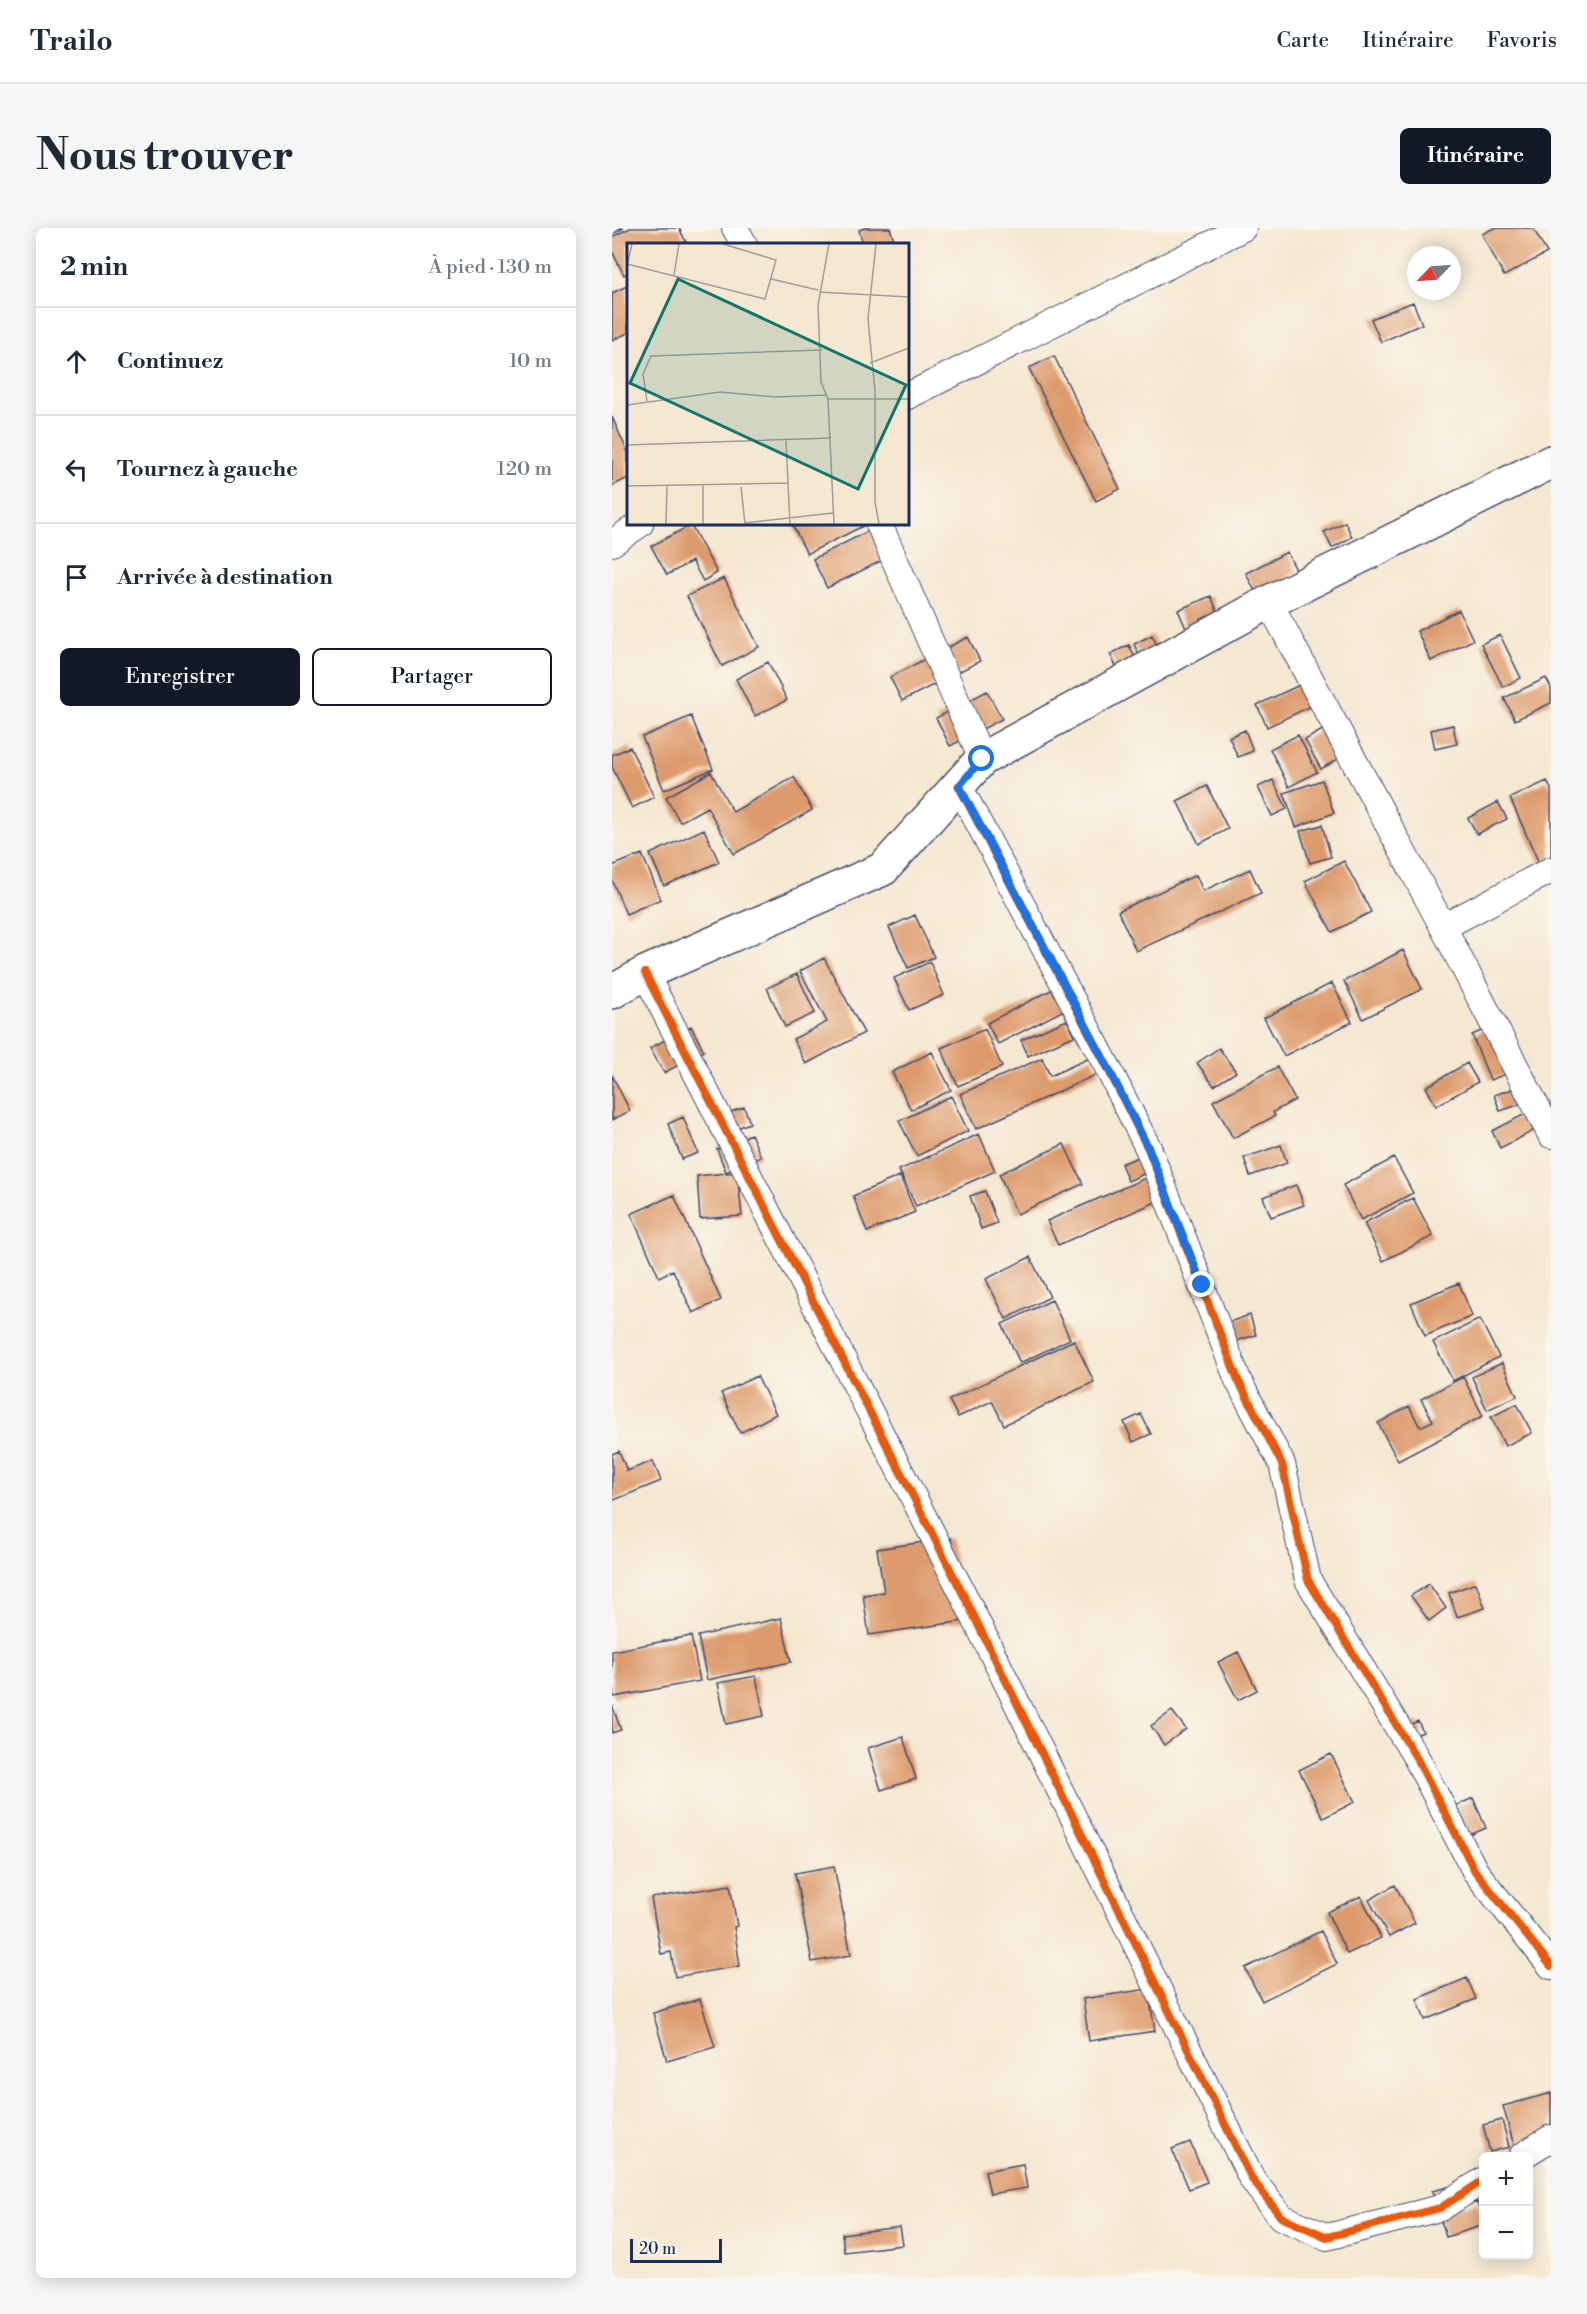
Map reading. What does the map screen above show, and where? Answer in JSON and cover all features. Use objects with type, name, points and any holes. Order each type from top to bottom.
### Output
[{"type":"street","points":[[735,228],[743,243]]},
{"type":"street","points":[[909,395],[1243,228]]},
{"type":"street","points":[[612,992],[645,974],[882,869],[982,759],[1269,602],[1551,462]]},
{"type":"street","points":[[612,543],[639,525]]},
{"type":"street","points":[[879,525],[982,759]]},
{"type":"street","points":[[1269,602],[1443,927],[1551,1136]]},
{"type":"street","points":[[959,786],[1149,1150],[1238,1380],[1282,1464],[1308,1580],[1417,1759],[1476,1871],[1551,1966]]},
{"type":"street","points":[[1443,927],[1551,870]]},
{"type":"street","points":[[645,974],[963,1594],[1252,2179],[1281,2217],[1327,2237],[1440,2208],[1479,2183]]},
{"type":"street","points":[[1530,2152],[1551,2138]]},
{"type":"building","points":[[612,228],[624,228],[612,234]]},
{"type":"building","points":[[630,228],[679,228],[686,243],[627,243],[627,274],[624,275],[612,251],[612,237]]},
{"type":"building","points":[[890,228],[895,243],[863,243],[859,230]]},
{"type":"building","points":[[1494,228],[1533,228],[1547,253],[1504,276],[1482,234]]},
{"type":"building","points":[[627,286],[627,333],[612,340],[612,293]]},
{"type":"building","points":[[1413,302],[1422,324],[1381,342],[1371,319]]},
{"type":"building","points":[[1054,356],[1120,489],[1096,501],[1029,368]]},
{"type":"building","points":[[612,417],[627,451],[627,478],[612,486]]},
{"type":"building","points":[[1345,522],[1352,537],[1332,548],[1324,532]]},
{"type":"building","points":[[691,525],[717,573],[703,581],[692,561],[667,575],[651,546]]},
{"type":"building","points":[[792,525],[865,525],[807,554]]},
{"type":"building","points":[[880,525],[883,525],[897,553],[827,588],[813,559]]},
{"type":"building","points":[[1287,552],[1297,572],[1256,593],[1246,573]]},
{"type":"building","points":[[724,578],[759,647],[722,666],[687,596]]},
{"type":"building","points":[[1211,596],[1221,620],[1188,633],[1178,610]]},
{"type":"building","points":[[1459,610],[1473,640],[1431,661],[1417,631]]},
{"type":"building","points":[[1152,635],[1160,652],[1142,661],[1134,644]]},
{"type":"building","points":[[1500,635],[1521,678],[1503,687],[1481,644]]},
{"type":"building","points":[[968,637],[980,661],[902,701],[890,677]]},
{"type":"building","points":[[1129,645],[1136,660],[1117,668],[1110,654]]},
{"type":"building","points":[[768,662],[787,700],[755,716],[736,679]]},
{"type":"building","points":[[1546,678],[1551,688],[1551,703],[1515,720],[1504,698]]},
{"type":"building","points":[[1308,681],[1318,703],[1267,727],[1257,705]]},
{"type":"building","points":[[987,691],[1002,719],[950,746],[936,718]]},
{"type":"building","points":[[691,716],[713,769],[664,790],[642,737]]},
{"type":"building","points":[[1331,725],[1347,754],[1321,769],[1305,740]]},
{"type":"building","points":[[1453,725],[1457,744],[1435,749],[1431,730]]},
{"type":"building","points":[[1245,730],[1253,751],[1238,757],[1229,737]]},
{"type":"building","points":[[1298,735],[1317,772],[1289,787],[1270,749]]},
{"type":"building","points":[[630,747],[654,797],[632,808],[612,767],[612,755]]},
{"type":"building","points":[[711,772],[733,812],[794,777],[812,810],[734,854],[707,807],[680,822],[666,797]]},
{"type":"building","points":[[1273,780],[1287,809],[1272,816],[1258,787]]},
{"type":"building","points":[[1322,780],[1334,813],[1296,827],[1284,793]]},
{"type":"building","points":[[1547,781],[1551,789],[1551,857],[1539,863],[1510,798]]},
{"type":"building","points":[[1207,786],[1228,829],[1199,844],[1177,801]]},
{"type":"building","points":[[1498,802],[1507,819],[1477,834],[1468,818]]},
{"type":"building","points":[[1322,825],[1331,857],[1310,863],[1300,831]]},
{"type":"building","points":[[704,829],[719,862],[664,886],[650,854]]},
{"type":"building","points":[[642,854],[661,899],[626,914],[612,880],[612,866]]},
{"type":"building","points":[[1344,861],[1371,912],[1332,932],[1305,881]]},
{"type":"building","points":[[1250,869],[1261,893],[1136,951],[1118,911],[1196,875],[1203,891]]},
{"type":"building","points":[[915,915],[934,957],[908,968],[889,927]]},
{"type":"building","points":[[1403,950],[1422,989],[1363,1019],[1344,981]]},
{"type":"building","points":[[824,958],[864,1033],[806,1064],[793,1039],[827,1022],[800,971]]},
{"type":"building","points":[[930,962],[944,995],[909,1010],[894,978]]},
{"type":"building","points":[[797,974],[815,1013],[785,1027],[767,988]]},
{"type":"building","points":[[1332,983],[1352,1022],[1284,1056],[1264,1018]]},
{"type":"building","points":[[1057,987],[1068,1008],[998,1044],[987,1023]]},
{"type":"building","points":[[1067,1020],[1074,1036],[1028,1056],[1021,1040]]},
{"type":"building","points":[[1503,1022],[1522,1068],[1490,1080],[1472,1035]]},
{"type":"building","points":[[691,1026],[704,1051],[664,1073],[650,1048]]},
{"type":"building","points":[[985,1029],[1002,1067],[958,1086],[941,1048]]},
{"type":"building","points":[[1219,1048],[1236,1072],[1214,1086],[1197,1063]]},
{"type":"building","points":[[932,1052],[951,1090],[911,1110],[892,1072]]},
{"type":"building","points":[[1092,1057],[1100,1073],[976,1129],[960,1094],[1042,1058],[1050,1076]]},
{"type":"building","points":[[1467,1063],[1478,1082],[1436,1106],[1426,1087]]},
{"type":"building","points":[[1277,1067],[1295,1100],[1273,1112],[1275,1116],[1233,1138],[1213,1101]]},
{"type":"building","points":[[612,1075],[630,1111],[612,1120]]},
{"type":"building","points":[[1522,1086],[1527,1102],[1500,1111],[1494,1095]]},
{"type":"building","points":[[951,1096],[968,1131],[917,1156],[899,1121]]},
{"type":"building","points":[[744,1107],[750,1123],[726,1132],[720,1116]]},
{"type":"building","points":[[1531,1111],[1539,1128],[1500,1148],[1492,1131]]},
{"type":"building","points":[[683,1117],[698,1153],[682,1159],[668,1124]]},
{"type":"building","points":[[751,1134],[761,1157],[726,1172],[717,1149]]},
{"type":"building","points":[[979,1134],[995,1171],[916,1206],[899,1170]]},
{"type":"building","points":[[1064,1144],[1083,1184],[1017,1214],[999,1174]]},
{"type":"building","points":[[1281,1145],[1287,1163],[1250,1176],[1244,1158]]},
{"type":"building","points":[[1141,1156],[1148,1172],[1128,1181],[1121,1164]]},
{"type":"building","points":[[1394,1158],[1413,1193],[1361,1220],[1343,1185]]},
{"type":"building","points":[[1164,1170],[1174,1194],[1058,1245],[1047,1221]]},
{"type":"building","points":[[737,1172],[742,1216],[700,1219],[697,1176]]},
{"type":"building","points":[[900,1176],[915,1212],[867,1232],[853,1196]]},
{"type":"building","points":[[1296,1185],[1304,1205],[1271,1217],[1263,1197]]},
{"type":"building","points":[[985,1191],[997,1223],[981,1229],[970,1196]]},
{"type":"building","points":[[674,1195],[721,1300],[693,1313],[673,1270],[659,1277],[631,1214]]},
{"type":"building","points":[[1413,1198],[1433,1236],[1383,1261],[1364,1223]]},
{"type":"building","points":[[1030,1257],[1050,1297],[1006,1319],[986,1279]]},
{"type":"building","points":[[1459,1283],[1472,1316],[1425,1336],[1411,1303]]},
{"type":"building","points":[[1052,1300],[1070,1339],[1020,1363],[1002,1324]]},
{"type":"building","points":[[1250,1315],[1256,1335],[1235,1341],[1229,1322]]},
{"type":"building","points":[[1480,1319],[1499,1357],[1453,1381],[1433,1342]]},
{"type":"building","points":[[1074,1340],[1094,1382],[1004,1425],[992,1401],[958,1417],[949,1400]]},
{"type":"building","points":[[1502,1363],[1517,1396],[1487,1410],[1472,1377]]},
{"type":"building","points":[[757,1376],[776,1414],[740,1433],[721,1393]]},
{"type":"building","points":[[1463,1377],[1483,1416],[1398,1461],[1378,1423],[1409,1406],[1420,1427],[1433,1421],[1421,1399]]},
{"type":"building","points":[[1517,1404],[1532,1433],[1505,1446],[1491,1417]]},
{"type":"building","points":[[1141,1414],[1151,1434],[1133,1442],[1124,1422]]},
{"type":"building","points":[[619,1451],[627,1471],[653,1461],[661,1481],[612,1501],[612,1454]]},
{"type":"building","points":[[951,1538],[964,1621],[869,1635],[863,1595],[884,1592],[877,1549]]},
{"type":"building","points":[[1476,1583],[1485,1608],[1457,1617],[1449,1593]]},
{"type":"building","points":[[1429,1584],[1446,1608],[1429,1621],[1411,1596]]},
{"type":"building","points":[[781,1618],[791,1662],[707,1680],[698,1636]]},
{"type":"building","points":[[691,1636],[700,1681],[614,1697],[612,1651]]},
{"type":"building","points":[[1238,1652],[1257,1690],[1238,1700],[1218,1662]]},
{"type":"building","points":[[756,1676],[764,1716],[726,1724],[718,1683]]},
{"type":"building","points":[[612,1705],[621,1730],[612,1733]]},
{"type":"building","points":[[1172,1711],[1186,1729],[1164,1745],[1151,1726]]},
{"type":"building","points":[[1418,1721],[1423,1732],[1394,1744],[1390,1733]]},
{"type":"building","points":[[903,1737],[916,1779],[881,1790],[868,1748]]},
{"type":"building","points":[[1331,1754],[1355,1802],[1323,1818],[1299,1770]]},
{"type":"building","points":[[1473,1798],[1486,1828],[1465,1837],[1453,1807]]},
{"type":"building","points":[[834,1866],[851,1955],[812,1962],[795,1873]]},
{"type":"building","points":[[730,1885],[737,1926],[734,1927],[740,1966],[675,1977],[671,1952],[661,1954],[651,1898]]},
{"type":"building","points":[[1395,1885],[1415,1923],[1389,1937],[1369,1900]]},
{"type":"building","points":[[1361,1896],[1381,1938],[1347,1954],[1327,1912]]},
{"type":"building","points":[[1321,1931],[1337,1964],[1262,2001],[1245,1968]]},
{"type":"building","points":[[1467,1978],[1476,1999],[1425,2020],[1417,1999]]},
{"type":"building","points":[[1148,1989],[1155,2031],[1089,2041],[1083,1999]]},
{"type":"building","points":[[700,1999],[715,2047],[667,2061],[653,2013]]},
{"type":"building","points":[[1551,2093],[1551,2147],[1532,2152],[1516,2152],[1503,2106]]},
{"type":"building","points":[[1502,2120],[1509,2147],[1490,2152],[1483,2125]]},
{"type":"building","points":[[1190,2142],[1207,2182],[1189,2189],[1172,2149]]},
{"type":"building","points":[[1023,2164],[1027,2188],[990,2194],[985,2171]]},
{"type":"building","points":[[1456,2185],[1463,2207],[1477,2202],[1479,2227],[1446,2237],[1432,2191]]},
{"type":"building","points":[[900,2227],[903,2245],[844,2252],[842,2234]]},
{"type":"cycle path","points":[[959,786],[1149,1150],[1238,1380],[1282,1464],[1308,1580],[1417,1759],[1475,1871],[1551,1966]]},
{"type":"cycle path","points":[[645,973],[963,1594],[1252,2179],[1281,2217],[1327,2237],[1440,2208],[1479,2183]]},
{"type":"route","points":[[982,759],[959,786],[1149,1150],[1202,1285]]}]
